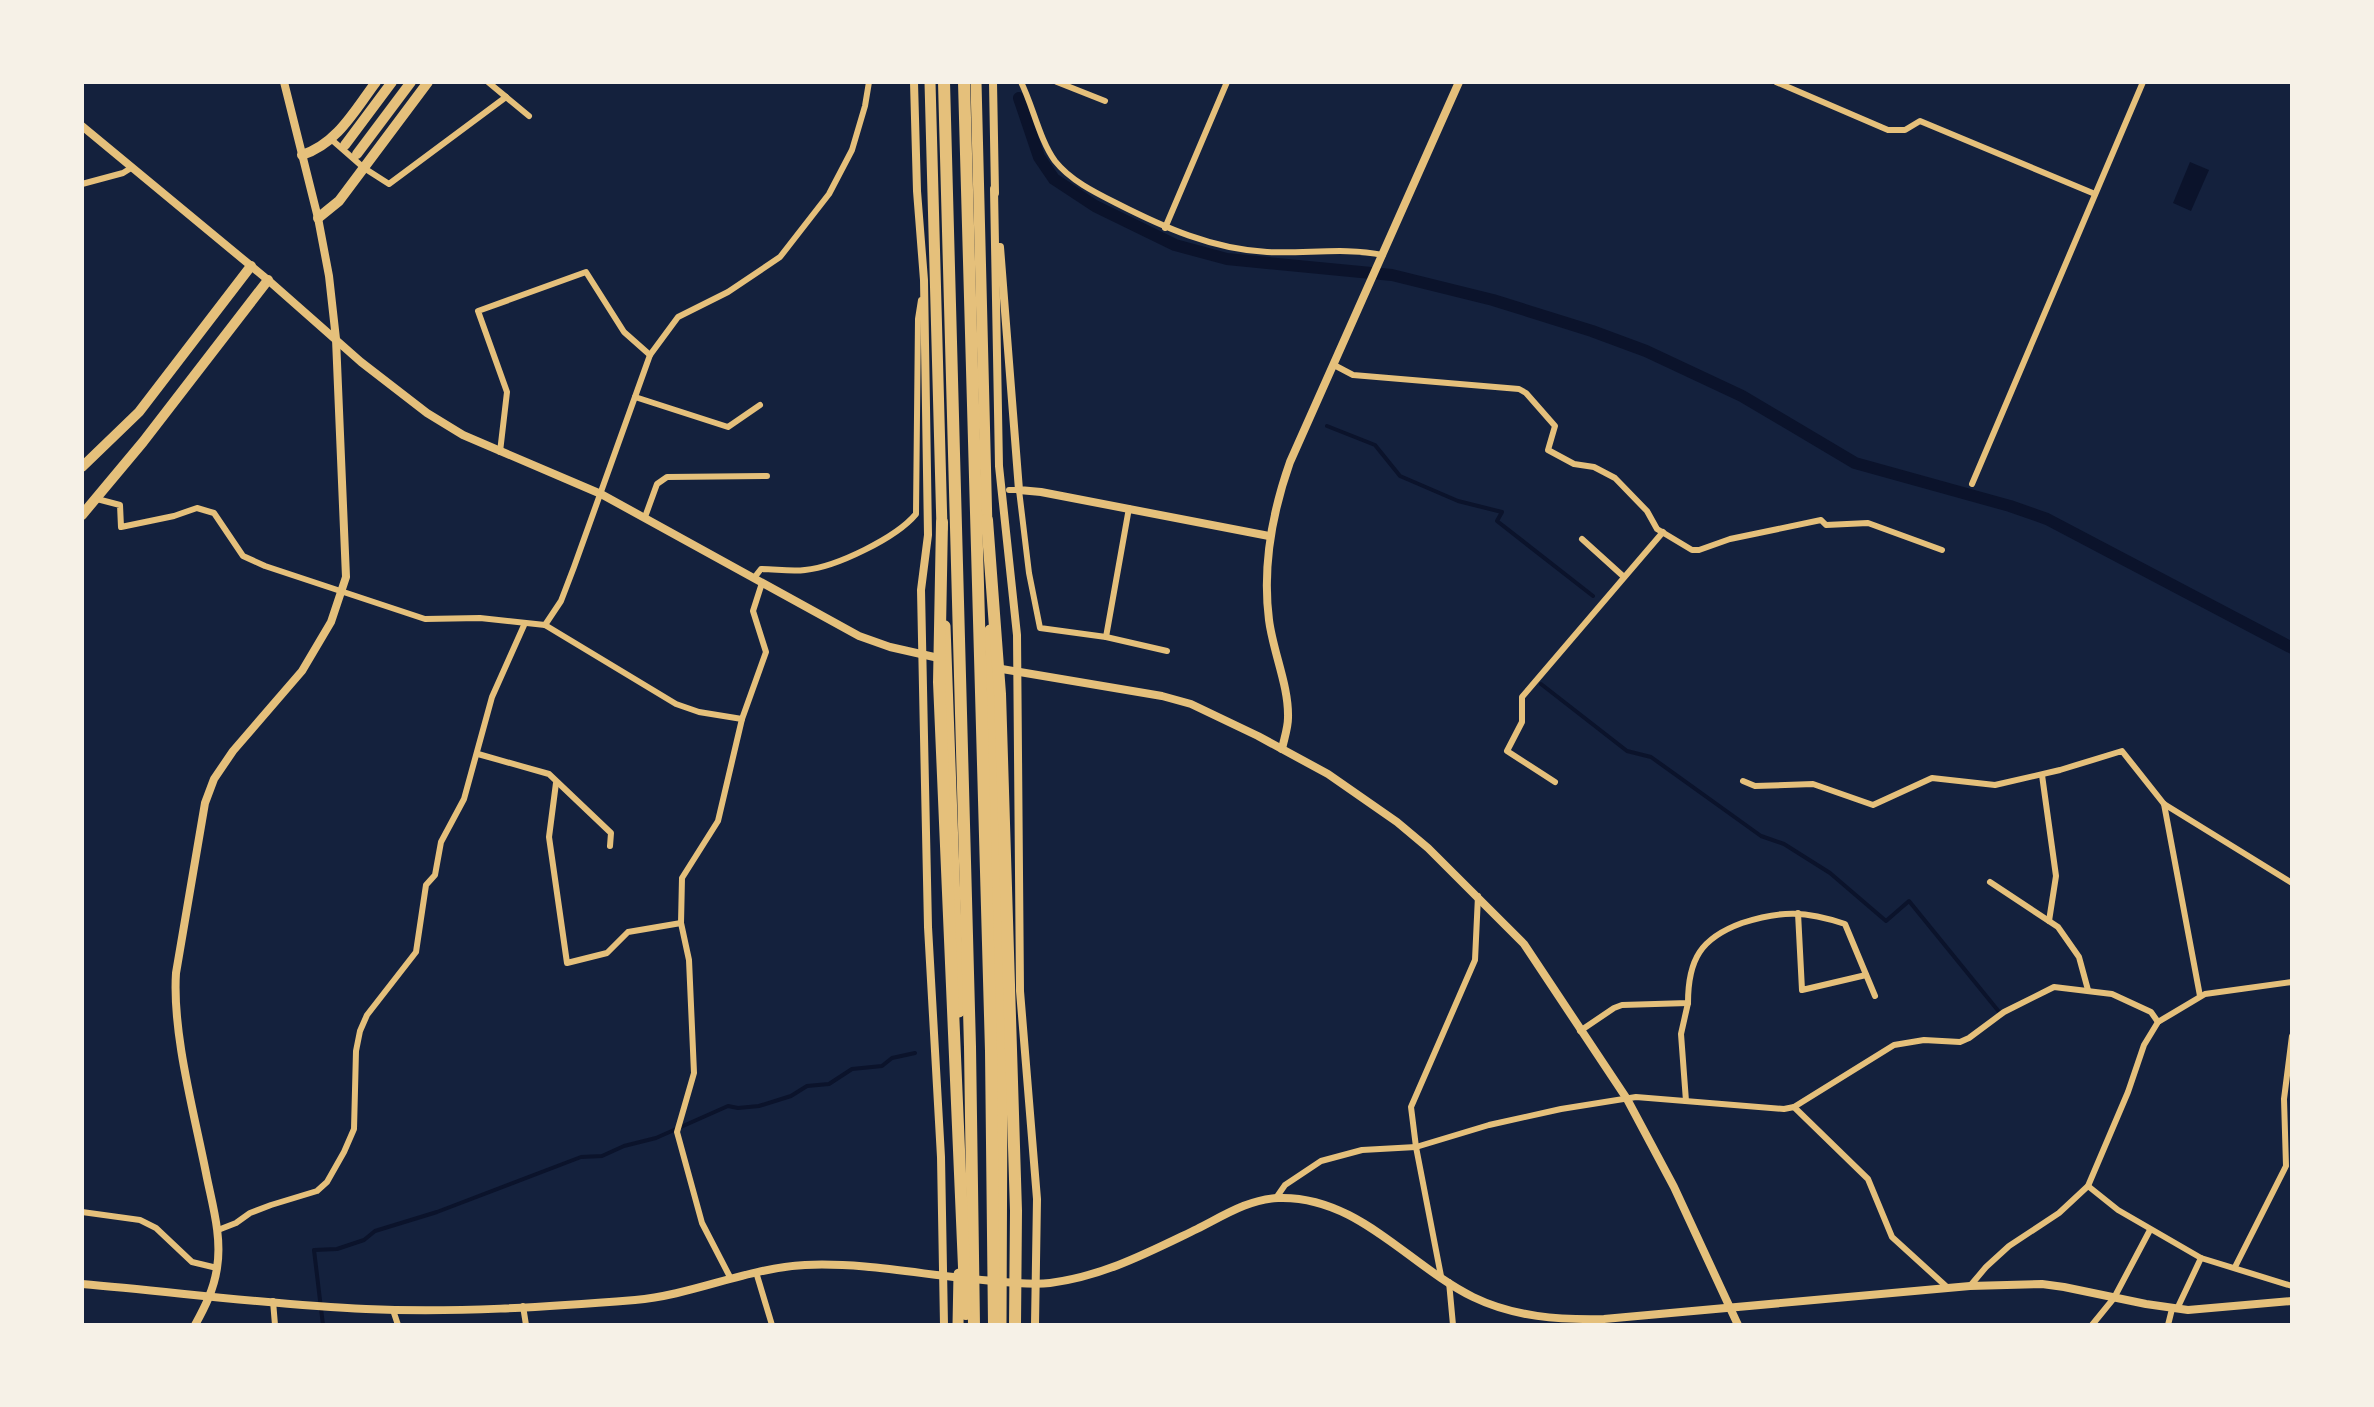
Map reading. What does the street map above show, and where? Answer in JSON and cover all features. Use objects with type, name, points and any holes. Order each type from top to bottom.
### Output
[{"type":"highway","points":[[930,82],[962,1094],[958,1325]]},
{"type":"highway","points":[[944,82],[968,938],[974,1325]]},
{"type":"highway","points":[[964,82],[991,1051],[994,1325]]},
{"type":"highway","points":[[976,82],[1002,1087],[1001,1325]]},
{"type":"highway","points":[[987,520],[1000,694],[1017,1223],[1015,1325]]},
{"type":"highway","points":[[942,522],[939,682],[967,1325]]},
{"type":"main road","points":[[302,155],[316,151],[332,140],[376,82]]},
{"type":"main road","points":[[345,145],[392,82]]},
{"type":"main road","points":[[357,154],[411,82]]},
{"type":"main road","points":[[318,218],[333,208],[428,82]]},
{"type":"main road","points":[[82,467],[139,412],[251,266]]},
{"type":"main road","points":[[87,507],[268,280]]},
{"type":"street","points":[[195,1325],[210,1295],[217,1268],[218,1230],[187,1076],[175,993],[205,803],[221,766],[302,671],[331,622],[343,593],[347,565],[336,339],[329,276],[284,82]]},
{"type":"street","points":[[488,82],[529,116]]},
{"type":"street","points":[[545,625],[561,601],[650,355],[678,317],[728,292],[780,257],[829,194],[852,150],[869,82]]},
{"type":"street","points":[[914,82],[917,191],[924,280],[928,535],[921,590],[926,656],[928,927],[941,1157],[944,1325]]},
{"type":"street","points":[[993,82],[999,466],[1014,601],[1020,991],[1037,1199],[1035,1325]]},
{"type":"street","points":[[1021,82],[1053,159],[1066,174],[1165,228],[1226,246],[1265,252],[1347,251],[1382,259]]},
{"type":"street","points":[[1057,82],[1105,101]]},
{"type":"street","points":[[1165,228],[1227,82]]},
{"type":"street","points":[[1282,749],[1288,710],[1269,623],[1266,576],[1269,536],[1290,462],[1459,82]]},
{"type":"street","points":[[1776,82],[1888,130],[1905,130],[1920,121],[2095,194]]},
{"type":"street","points":[[1972,484],[2143,82]]},
{"type":"street","points":[[332,140],[364,168],[389,184],[506,97]]},
{"type":"street","points":[[82,126],[268,280],[395,391],[463,435],[601,494],[859,636],[926,656],[1174,698],[1328,774],[1397,822],[1478,896],[1524,944],[1627,1099],[1674,1187],[1738,1325]]},
{"type":"street","points":[[82,184],[131,168]]},
{"type":"street","points":[[994,189],[1014,490],[1040,628],[1106,637],[1167,651]]},
{"type":"street","points":[[500,452],[507,392],[478,311],[586,272],[624,332],[650,355]]},
{"type":"street","points":[[731,1279],[702,1223],[677,1132],[694,1073],[689,960],[681,923],[682,878],[718,821],[742,719],[766,652],[753,611],[761,569],[801,571],[822,567],[894,535],[919,512],[918,319],[924,280]]},
{"type":"street","points":[[1334,365],[1353,375],[1519,389],[1555,426],[1548,450],[1574,464],[1594,467],[1615,478],[1647,511],[1657,529],[1692,550],[1821,520],[1826,525],[1868,523],[1942,550]]},
{"type":"street","points":[[635,397],[728,427],[760,405]]},
{"type":"street","points":[[645,517],[657,484],[667,477],[767,476]]},
{"type":"street","points":[[1014,490],[1041,492],[1269,536]]},
{"type":"street","points":[[87,507],[120,505],[121,527],[197,508],[214,513],[243,556],[265,566],[425,619],[480,618],[545,625],[676,704],[699,712],[742,719]]},
{"type":"street","points":[[1106,637],[1129,508]]},
{"type":"street","points":[[1555,782],[1507,751],[1522,722],[1522,697],[1663,532]]},
{"type":"street","points":[[1582,539],[1624,577]]},
{"type":"street","points":[[218,1230],[250,1213],[317,1191],[327,1182],[344,1152],[354,1129],[356,1051],[360,1031],[367,1015],[416,952],[426,885],[435,875],[441,842],[464,799],[492,697],[525,623]]},
{"type":"street","points":[[1743,781],[1755,786],[1813,784],[1873,805],[1932,778],[1995,785],[2042,775],[2122,751],[2164,804],[2292,883]]},
{"type":"street","points":[[478,754],[549,774],[611,833],[610,846]]},
{"type":"street","points":[[2042,775],[2056,876],[2049,921]]},
{"type":"street","points":[[556,783],[549,837],[567,963],[607,953],[628,932],[681,923]]},
{"type":"street","points":[[2164,804],[2200,996]]},
{"type":"street","points":[[1990,882],[2058,927],[2079,957],[2088,990]]},
{"type":"street","points":[[1453,1325],[1416,1147],[1411,1107],[1475,960],[1478,896]]},
{"type":"street","points":[[1798,913],[1802,990],[1866,975]]},
{"type":"street","points":[[1686,1101],[1681,1034],[1688,1003],[1688,981],[1709,939],[1721,931],[1770,914],[1819,915],[1845,924],[1875,996]]},
{"type":"street","points":[[1970,1286],[2009,1246],[2059,1213],[2088,1186],[2128,1092],[2144,1045],[2158,1022],[2200,996],[2219,990],[2292,982]]},
{"type":"street","points":[[1276,1198],[1285,1185],[1321,1161],[1362,1150],[1416,1147],[1489,1125],[1561,1109],[1636,1097],[1784,1109],[1794,1107],[1894,1045],[1924,1040],[1960,1042],[2004,1012],[2054,987],[2112,994],[2151,1012],[2158,1022]]},
{"type":"street","points":[[1580,1031],[1622,1005],[1688,1003]]},
{"type":"street","points":[[2235,1267],[2286,1166],[2284,1099],[2292,1036]]},
{"type":"street","points":[[1794,1107],[1868,1179],[1892,1237],[1948,1288]]},
{"type":"street","points":[[2088,1186],[2118,1210],[2201,1258],[2292,1286]]},
{"type":"street","points":[[82,1284],[393,1310],[447,1310],[659,1297],[781,1267],[830,1265],[955,1279],[1037,1284],[1111,1270],[1242,1207],[1276,1198],[1310,1201],[1351,1216],[1445,1279],[1486,1302],[1544,1318],[1604,1319],[1970,1286],[2042,1284],[2175,1309],[2202,1310],[2292,1301]]},
{"type":"street","points":[[82,1212],[140,1220],[156,1228],[192,1262],[217,1268]]},
{"type":"street","points":[[2092,1325],[2114,1298],[2150,1230]]},
{"type":"street","points":[[2168,1325],[2201,1258]]},
{"type":"street","points":[[756,1272],[772,1325]]},
{"type":"street","points":[[273,1301],[275,1325]]},
{"type":"street","points":[[523,1306],[526,1325]]},
{"type":"street","points":[[393,1310],[398,1325]]},
{"type":"water","points":[[2190,162],[2209,170],[2191,211],[2173,203]]},
{"type":"waterway","points":[[1019,98],[1039,157],[1054,179],[1095,206],[1175,245],[1227,259],[1392,275],[1493,300],[1592,331],[1646,351],[1742,396],[1855,463],[2047,519],[2292,648]]},
{"type":"waterway","points":[[1327,426],[1375,445],[1400,476],[1458,501],[1502,512],[1497,521],[1593,596]]},
{"type":"waterway","points":[[1541,684],[1627,751],[1651,757],[1761,836],[1784,844],[1830,873],[1886,921],[1909,901],[2000,1013]]},
{"type":"waterway","points":[[323,1325],[314,1250],[337,1249],[364,1240],[375,1231],[437,1212],[581,1157],[602,1156],[624,1146],[656,1138],[728,1106],[759,1106],[791,1096],[807,1086],[829,1084],[852,1069],[882,1066],[892,1058],[915,1053]]}]
